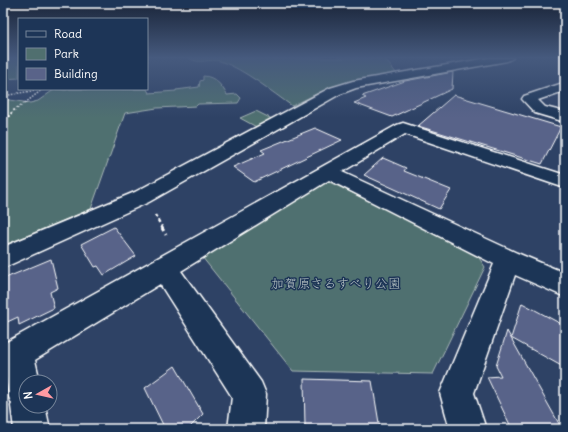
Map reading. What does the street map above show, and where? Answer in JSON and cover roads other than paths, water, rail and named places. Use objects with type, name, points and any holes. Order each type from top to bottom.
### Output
[{"type":"street","points":[[3,258],[145,201],[334,91],[353,85],[392,78]]},
{"type":"street","points":[[565,89],[560,88],[529,99],[540,110],[565,117]]},
{"type":"street","points":[[18,376],[11,357],[174,258],[403,128],[565,182]]},
{"type":"street","points":[[327,172],[508,260],[565,285]]},
{"type":"street","points":[[174,258],[249,394],[246,429]]},
{"type":"street","points":[[468,429],[457,394],[508,260]]},
{"type":"street","points":[[29,414],[32,429]]},
{"type":"park label","name":"加賀原さるすべり公園","points":[[336,283]]}]
